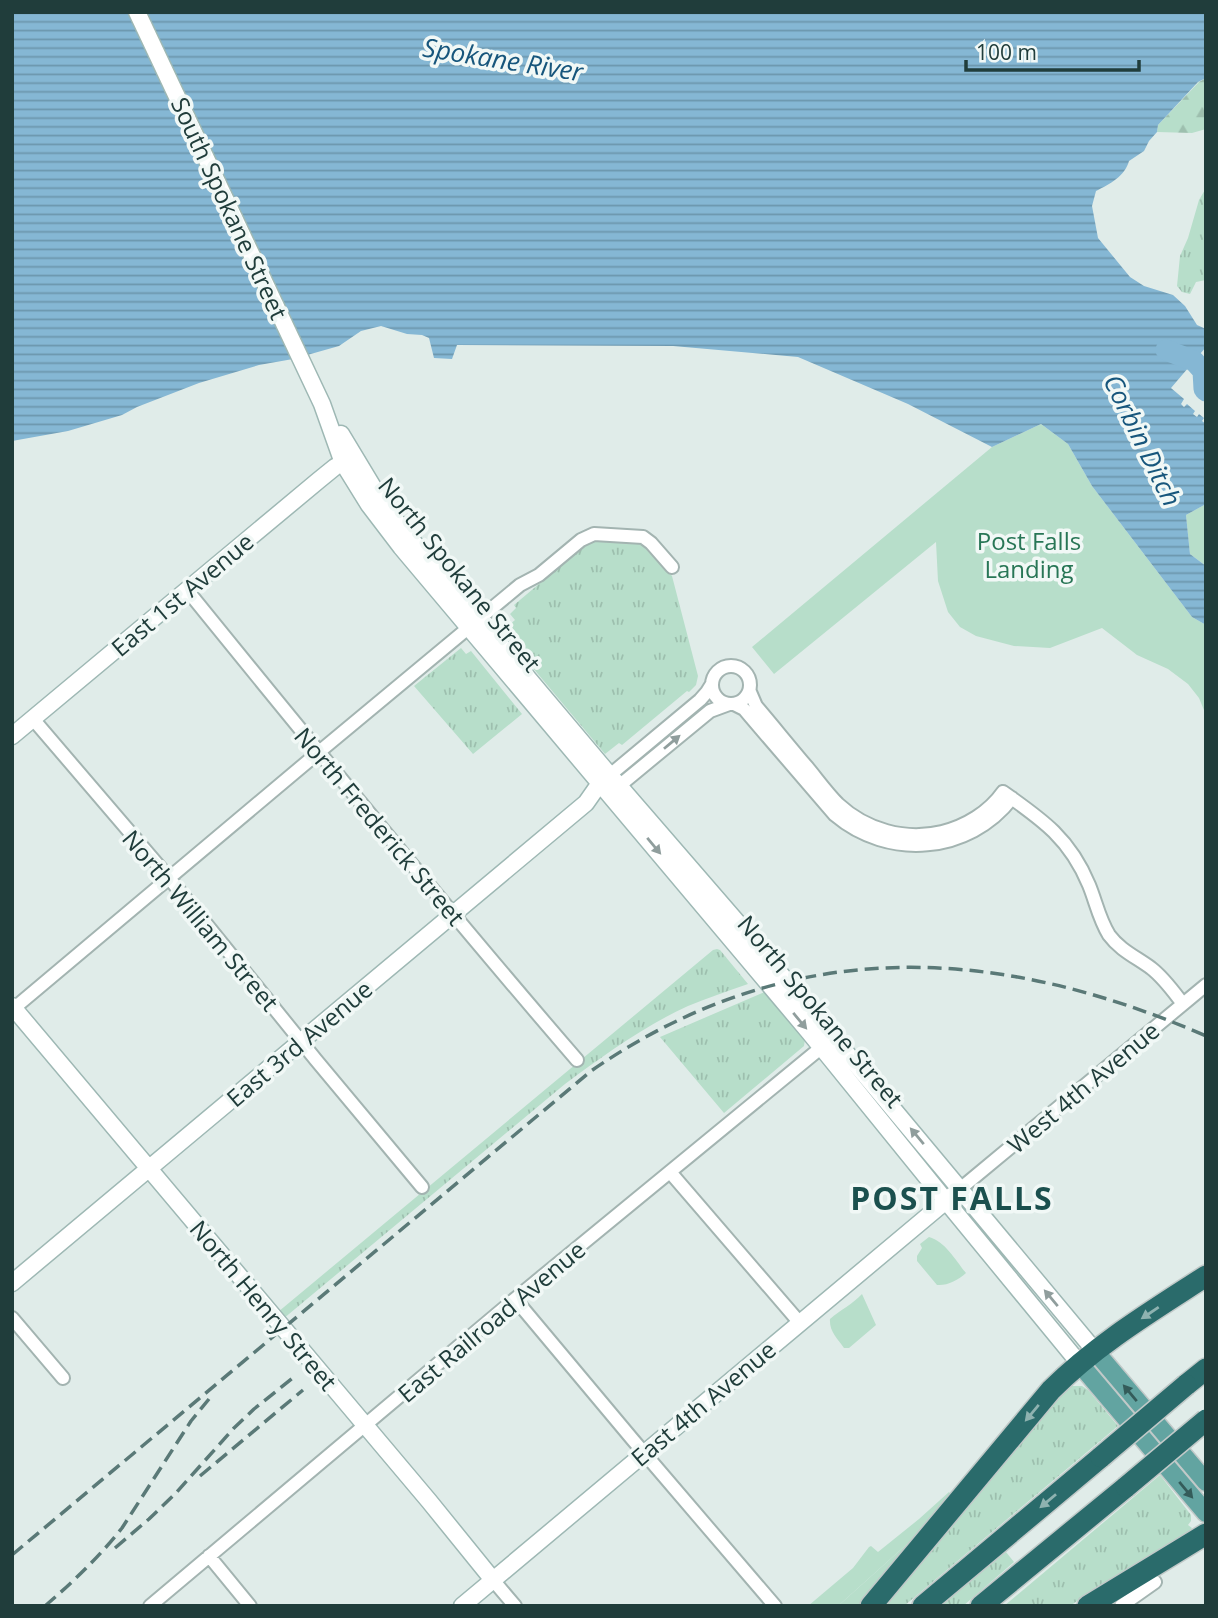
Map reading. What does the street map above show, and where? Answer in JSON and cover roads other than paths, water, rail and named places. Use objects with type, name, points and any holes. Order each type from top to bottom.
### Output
[{"type":"highway","points":[[871,1606],[1051,1390],[1087,1357],[1206,1276]]},
{"type":"highway","points":[[923,1606],[1206,1369]]},
{"type":"highway","points":[[981,1606],[1206,1420]]},
{"type":"highway","points":[[1087,1606],[1206,1534]]},
{"type":"main road","name":"North Spokane Street","points":[[1087,1357],[1206,1482]]},
{"type":"main road","name":"North Spokane Street","points":[[1087,1357],[1206,1513]]},
{"type":"street","name":"South Spokane Street","points":[[137,12],[322,404]]},
{"type":"street","name":"North Spokane Street","points":[[322,404],[369,505],[388,530],[474,623],[828,1042],[960,1189],[1087,1357]]},
{"type":"street","name":"East 1st Avenue","points":[[12,736],[319,480],[349,460]]},
{"type":"street","points":[[13,1008],[520,585],[545,570],[589,535],[598,533],[642,537],[651,542],[672,566]]},
{"type":"street","name":"North Frederick Street","points":[[187,590],[318,752],[577,1060]]},
{"type":"street","points":[[730,665],[745,671],[751,686],[744,700],[714,709],[610,785],[700,700],[721,668],[730,665]]},
{"type":"street","points":[[712,684],[715,696],[721,702],[747,712],[835,815],[859,831],[878,839],[898,844],[920,845],[957,838],[974,831],[998,814],[1008,795]]},
{"type":"street","points":[[750,692],[756,706],[835,800],[871,826],[913,835],[945,831],[963,825],[1008,795]]},
{"type":"street","name":"North William Street","points":[[33,719],[169,878],[422,1187]]},
{"type":"street","name":"East 3rd Avenue","points":[[12,1283],[610,785]]},
{"type":"street","points":[[1008,795],[1057,833],[1081,867],[1101,921],[1114,940],[1157,973],[1183,1004]]},
{"type":"street","name":"West 4th Avenue","points":[[960,1189],[1206,985]]},
{"type":"street","name":"North Henry Street","points":[[13,1008],[515,1606]]},
{"type":"street","name":"North Spokane Street","points":[[828,1042],[946,1201],[1087,1357]]},
{"type":"street","name":"East Railroad Avenue","points":[[150,1606],[515,1299],[828,1042]]},
{"type":"street","points":[[670,1172],[800,1323]]},
{"type":"street","name":"East 4th Avenue","points":[[462,1606],[960,1189]]},
{"type":"street","points":[[515,1299],[775,1606]]},
{"type":"street","points":[[12,1318],[63,1378]]},
{"type":"street","points":[[209,1556],[250,1606]]},
{"type":"street","points":[[1121,1606],[1155,1582]]},
{"type":"water","points":[[12,12],[1206,12],[1206,78],[1198,82],[1158,125],[1157,132],[1144,151],[1129,161],[1112,182],[1096,191],[1092,206],[1098,238],[1130,277],[1144,286],[1173,295],[1185,306],[1197,325],[1206,329],[1206,347],[1171,388],[1184,399],[1181,404],[1184,407],[1187,404],[1195,411],[1193,414],[1204,418],[1202,421],[1206,424],[1206,504],[1186,515],[1190,554],[1206,566],[1206,625],[1192,617],[1092,486],[1068,444],[1041,424],[992,447],[908,404],[798,357],[673,346],[457,345],[452,359],[434,358],[429,338],[381,326],[361,331],[339,346],[199,383],[122,415],[68,431],[12,441]]},
{"type":"waterway","points":[[1166,350],[1194,361],[1203,371],[1206,391]]},
{"type":"railway","points":[[12,1555],[591,1071],[665,1027],[740,995],[816,976],[892,968],[970,970],[1048,983],[1126,1005],[1206,1036]]},
{"type":"railway","points":[[115,1548],[175,1494],[234,1428],[294,1377]]},
{"type":"railway","points":[[200,1476],[303,1390]]},
{"type":"railway","points":[[45,1606],[105,1549],[122,1528],[191,1421],[209,1399]]},
{"type":"district","name":"POST FALLS","points":[[952,1197]]},
{"type":"water label","name":"Spokane River","points":[[503,59]]},
{"type":"water label","name":"Corbin Ditch","points":[[1143,440]]},
{"type":"park label","name":"Post Falls Landing","points":[[1029,554]]}]
